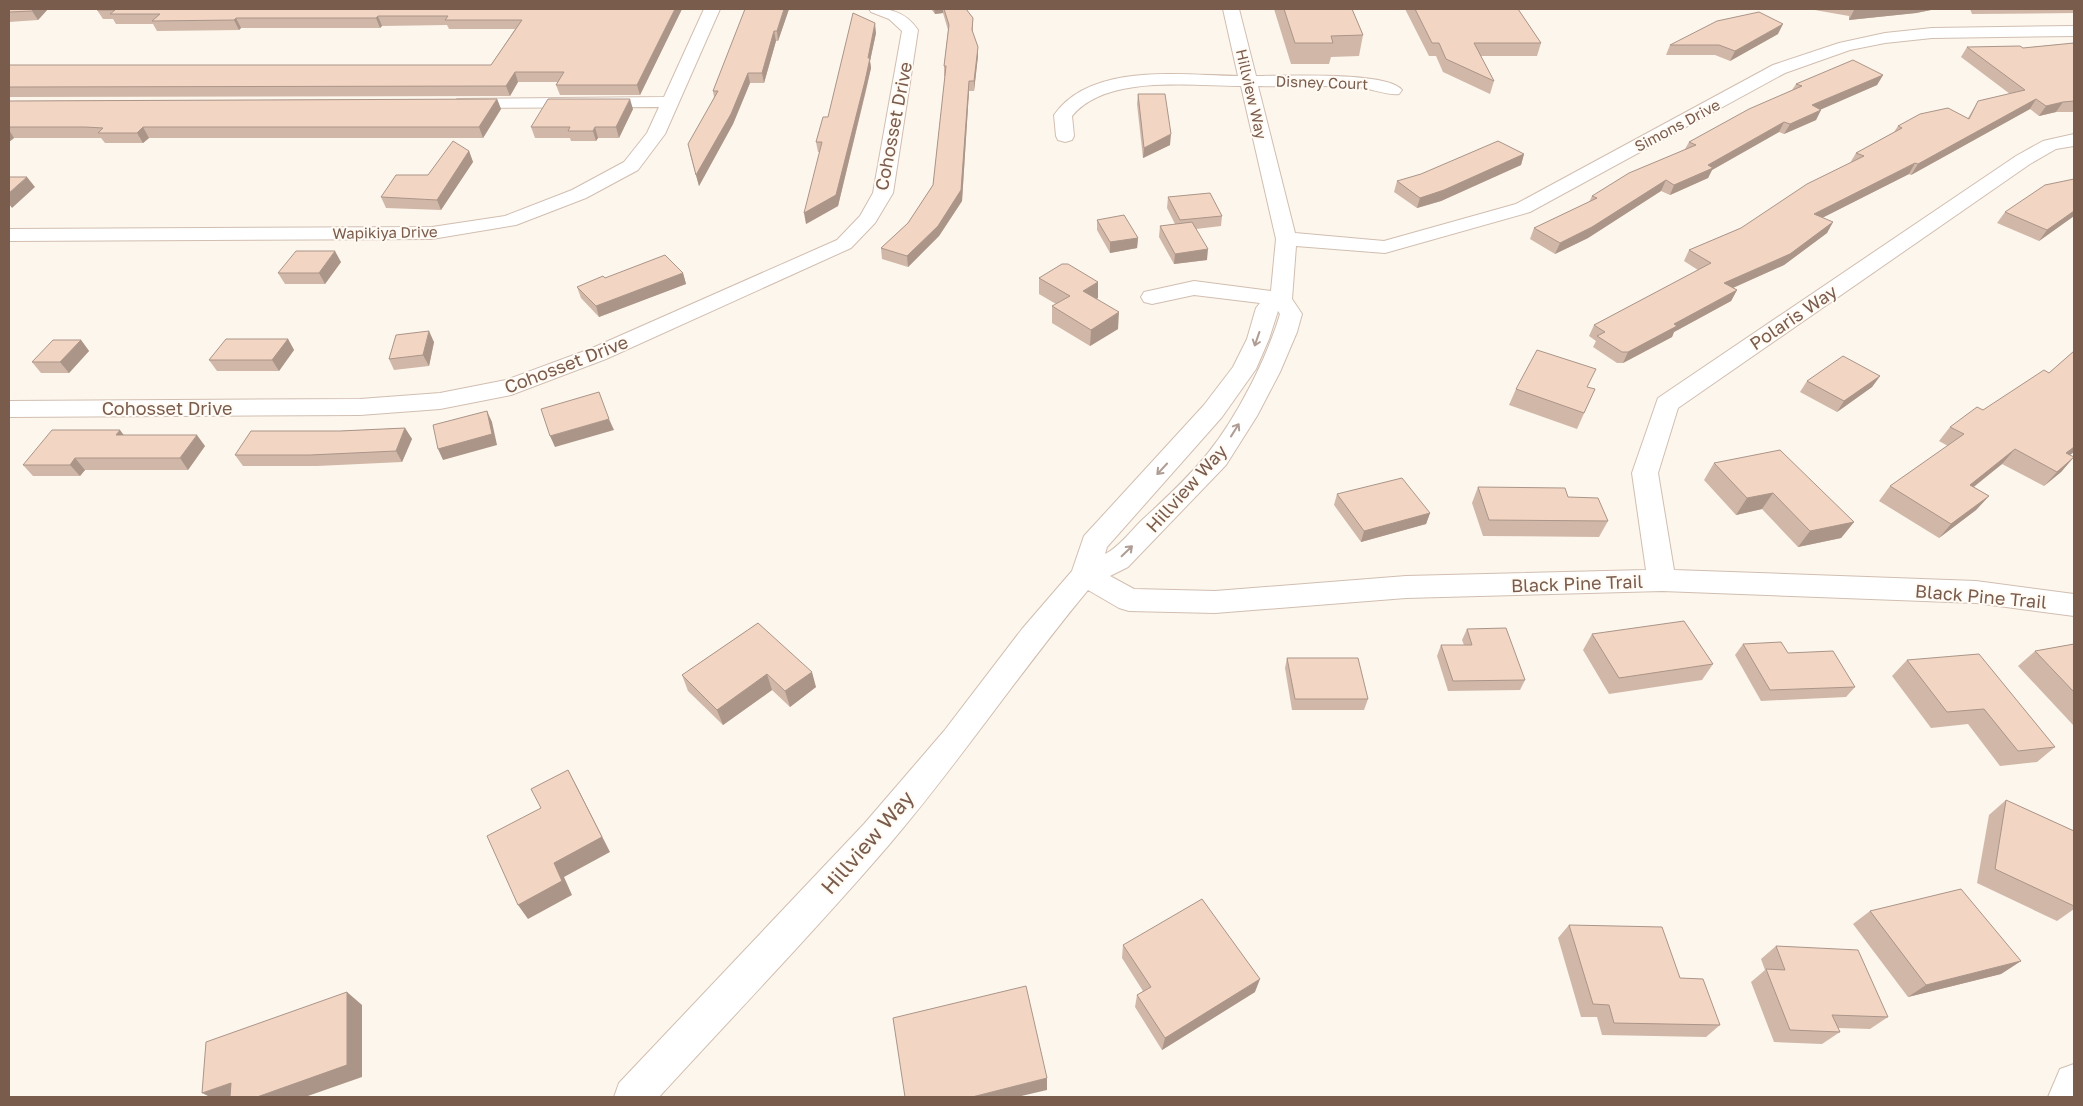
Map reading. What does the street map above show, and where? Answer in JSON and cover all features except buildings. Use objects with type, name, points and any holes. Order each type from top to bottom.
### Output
[{"type":"street","name":"Wapikiya Drive","points":[[9,235],[432,233],[509,221],[580,194],[631,166],[656,134],[712,9]]},
{"type":"street","name":"Cohosset Drive","points":[[9,408],[360,407],[440,401],[511,387],[598,354],[844,244],[868,220],[883,193],[910,30],[895,16],[876,9]]},
{"type":"street","name":"Hillview Way","points":[[1085,575],[1118,560],[1217,459],[1245,416],[1286,332],[1290,314],[1281,298],[1286,239],[1231,9]]},
{"type":"street","name":"Simons Drive","points":[[1286,239],[1386,246],[1523,208],[1779,69],[1822,53],[1882,38],[1914,34],[1960,31],[2074,31]]},
{"type":"street","name":"Disney Court","points":[[1065,136],[1063,115],[1073,103],[1092,92],[1121,82],[1158,80],[1355,82],[1375,84],[1393,90]]},
{"type":"street","points":[[444,103],[671,102]]},
{"type":"street","name":"Polaris Way","points":[[1662,580],[1645,473],[1666,404],[2023,160],[2050,145],[2074,140]]},
{"type":"street","points":[[1152,298],[1194,288],[1281,298]]},
{"type":"street","name":"Hillview Way","points":[[633,1097],[876,835],[954,740],[1032,637],[1085,575],[1094,543],[1213,411],[1244,369],[1258,339],[1267,308],[1281,298]]},
{"type":"street","name":"Black Pine Trail","points":[[1085,575],[1129,600],[1215,602],[1406,587],[1662,580],[1976,592],[2074,605]]},
{"type":"street","points":[[2067,1097],[2074,1083]]}]
